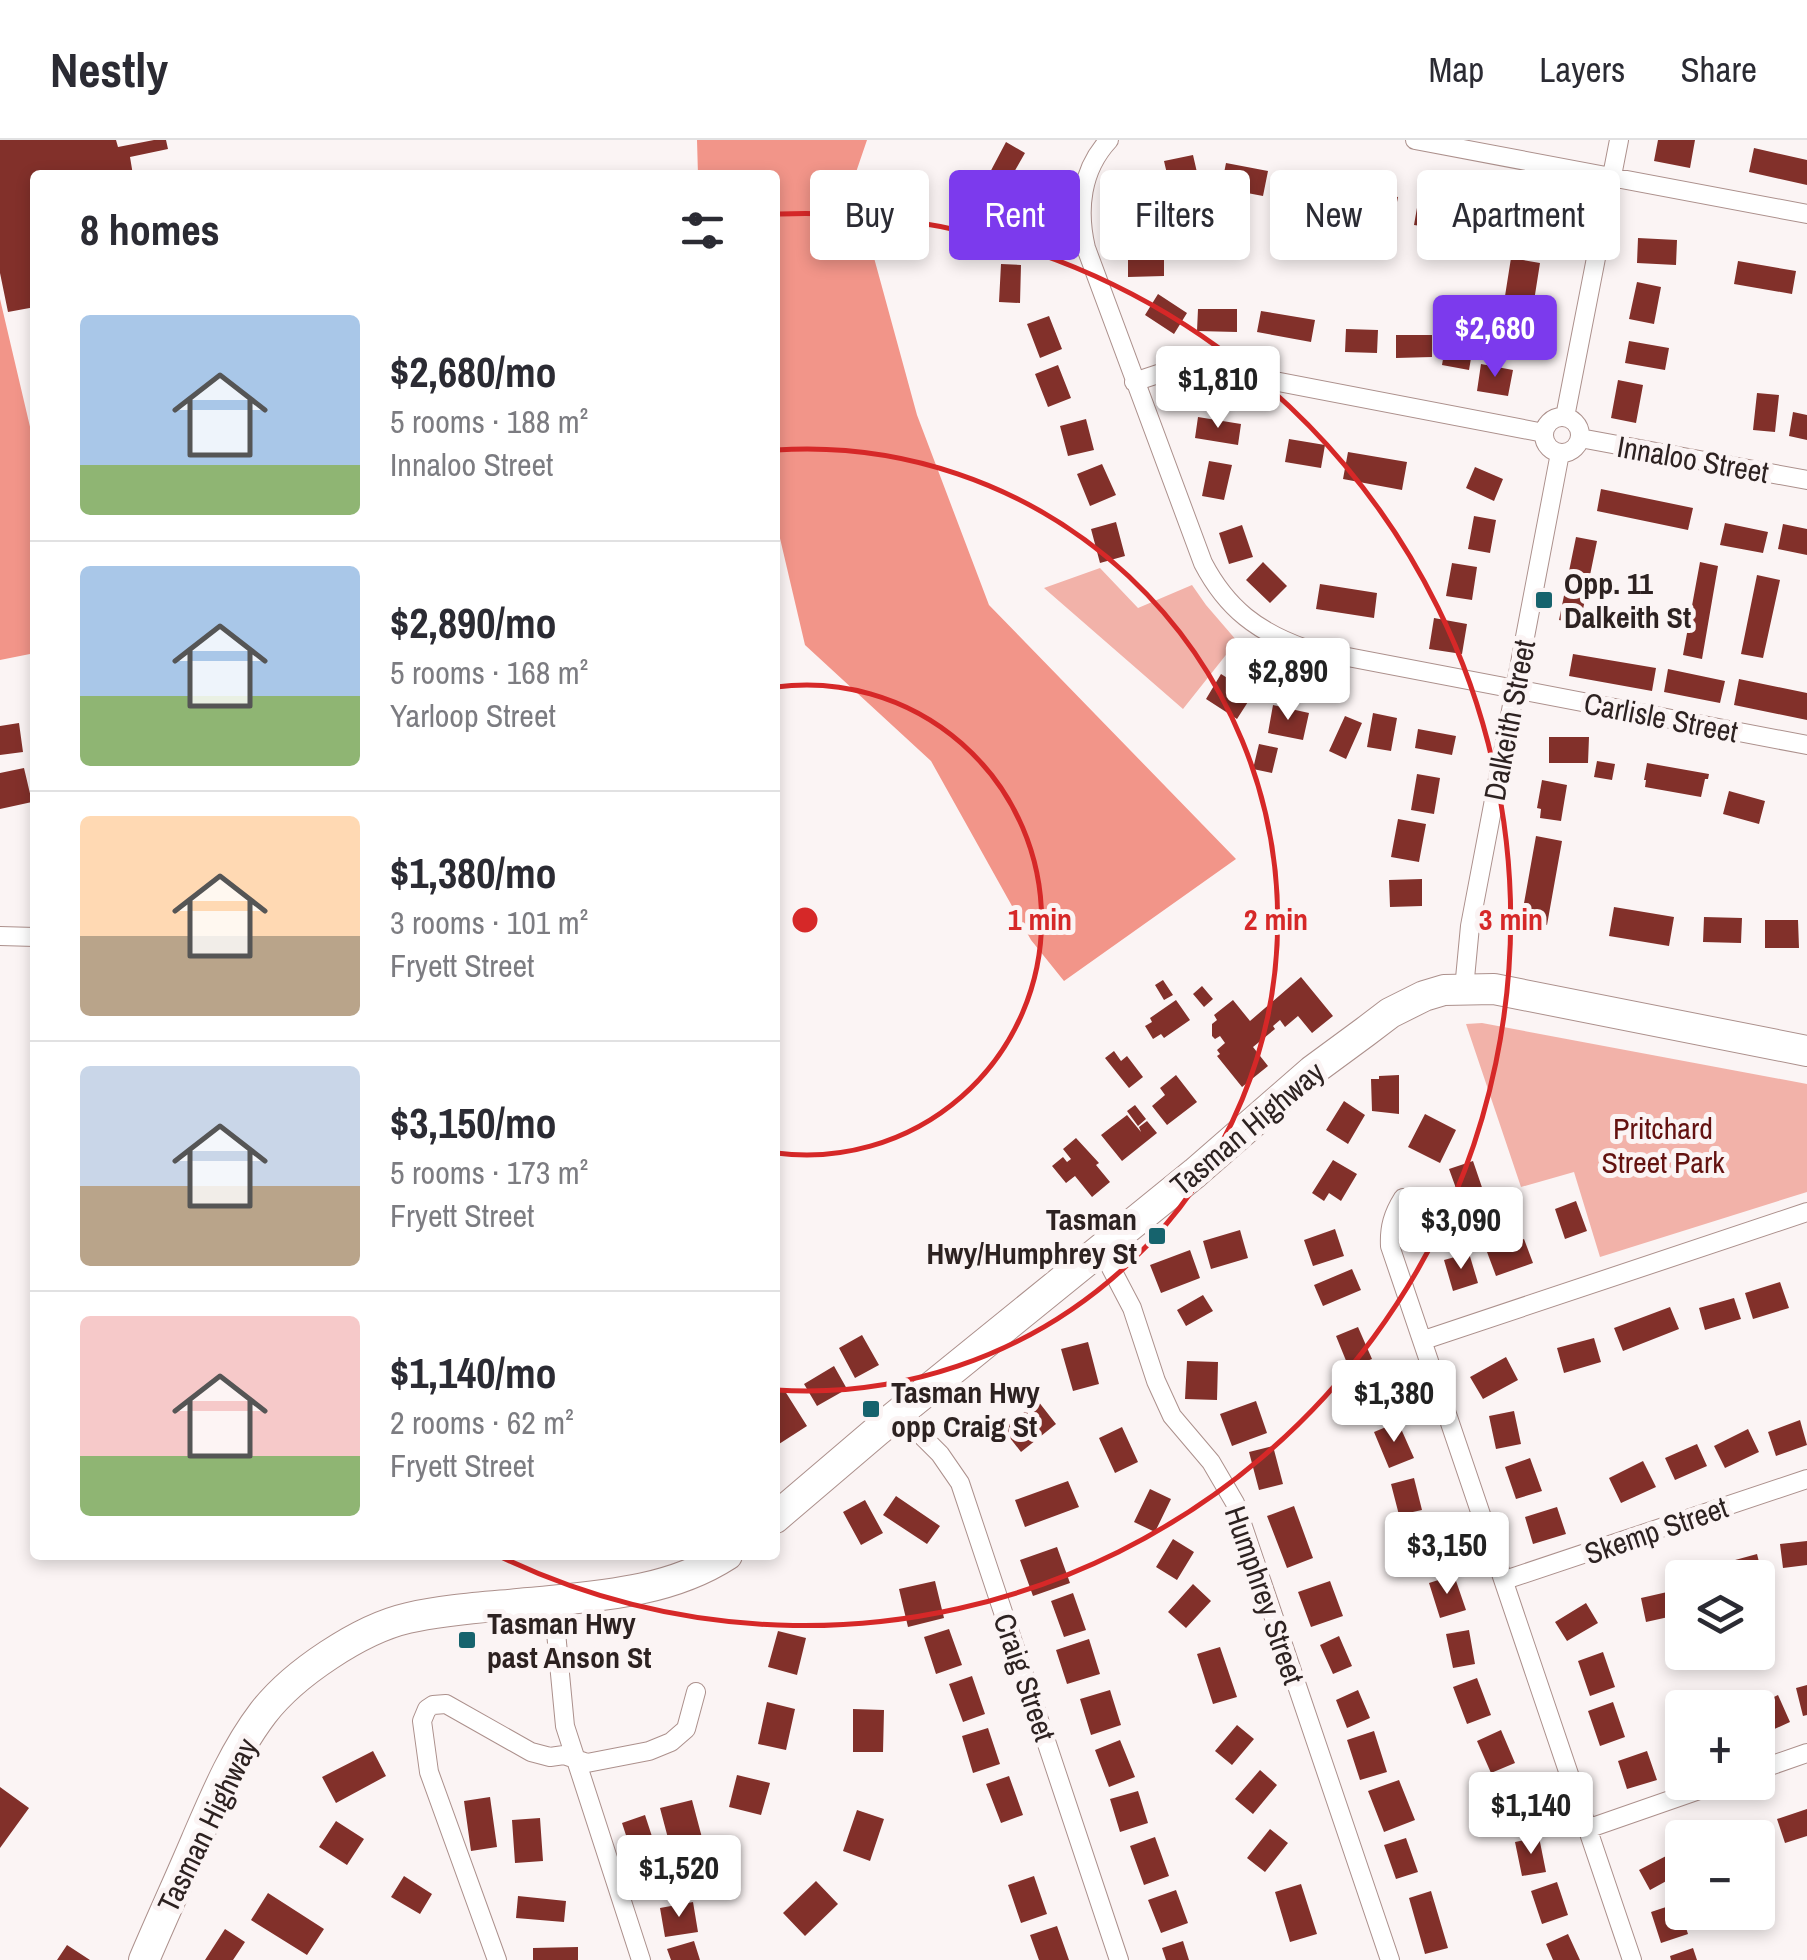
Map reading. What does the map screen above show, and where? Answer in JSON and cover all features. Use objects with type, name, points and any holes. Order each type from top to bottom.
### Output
[{"type":"highway","name":"Tasman Highway","points":[[780,1514],[1209,1161],[1312,1071],[1390,1014],[1424,996],[1444,990],[1494,989],[1807,1050]]},
{"type":"highway","name":"Tasman Highway","points":[[144,1960],[214,1798],[242,1744],[264,1711],[335,1651],[372,1630],[407,1618],[655,1586],[718,1560]]},
{"type":"street","name":"Carlisle Street","points":[[1108,140],[1092,165],[1082,200],[1080,217],[1086,248],[1203,563],[1213,582],[1240,614],[1278,640],[1306,649],[1807,745]]},
{"type":"street","points":[[1415,140],[1571,170]]},
{"type":"street","points":[[1613,170],[1619,140]]},
{"type":"street","points":[[1620,179],[1807,214]]},
{"type":"street","points":[[1564,417],[1596,260]]},
{"type":"street","points":[[1134,382],[1170,370],[1202,367],[1544,433]]},
{"type":"street","points":[[1564,417],[1575,422],[1580,438],[1574,449],[1560,453],[1546,445],[1544,433],[1549,422],[1564,417]]},
{"type":"street","name":"Innaloo Street","points":[[1580,438],[1807,480]]},
{"type":"street","name":"Dalkeith Street","points":[[1464,989],[1470,926],[1560,453]]},
{"type":"street","points":[[0,936],[30,937]]},
{"type":"street","points":[[1403,1198],[1390,1224],[1390,1246],[1632,1960]]},
{"type":"street","points":[[1424,1340],[1807,1212]]},
{"type":"street","name":"Humphrey Street","points":[[1098,1252],[1132,1308],[1172,1416],[1212,1462],[1235,1502],[1390,1960]]},
{"type":"street","name":"Craig Street","points":[[899,1413],[940,1454],[960,1483],[1119,1960]]},
{"type":"street","name":"Skemp Street","points":[[1505,1580],[1807,1479]]},
{"type":"street","points":[[553,1600],[565,1726],[641,1960]]},
{"type":"street","points":[[497,1960],[429,1772],[422,1719],[427,1710],[446,1704],[540,1756],[564,1755],[587,1763],[649,1751],[672,1742],[686,1729],[696,1692]]},
{"type":"street","points":[[1775,1764],[1807,1754]]},
{"type":"street","points":[[1586,1829],[1670,1800]]},
{"type":"green space","points":[[1100,568],[1138,608],[1192,585],[1237,641],[1183,709],[1044,588]]},
{"type":"green space","name":"Pritchard Street Park","points":[[1482,1023],[1807,1084],[1807,1192],[1600,1257],[1574,1172],[1521,1187],[1466,1024]]},
{"type":"shaded area","points":[[697,140],[867,140],[857,170],[810,170],[810,260],[875,260],[917,415],[989,605],[1236,859],[1064,981],[1031,940],[931,761],[805,645],[780,538],[780,170],[698,170]]},
{"type":"shaded area","points":[[0,299],[30,427],[30,654],[0,660]]},
{"type":"building","points":[[0,140],[116,140],[118,147],[166,140],[168,149],[130,157],[132,170],[30,170],[30,308],[8,312],[0,273]]},
{"type":"building","points":[[1658,140],[1695,140],[1690,168],[1654,161]]},
{"type":"building","points":[[1006,142],[1025,153],[1015,170],[991,170]]},
{"type":"building","points":[[1754,148],[1807,160],[1807,185],[1749,172]]},
{"type":"building","points":[[1193,155],[1196,170],[1166,170],[1164,161]]},
{"type":"building","points":[[1226,163],[1268,171],[1263,196],[1250,194],[1250,170],[1225,170]]},
{"type":"building","points":[[1638,238],[1677,240],[1676,265],[1637,263]]},
{"type":"building","points":[[1128,260],[1164,260],[1164,276],[1128,277]]},
{"type":"building","points":[[1511,260],[1540,263],[1534,301],[1505,296]]},
{"type":"building","points":[[1738,261],[1796,271],[1792,294],[1734,284]]},
{"type":"building","points":[[1001,264],[1021,265],[1020,303],[999,302]]},
{"type":"building","points":[[1637,282],[1661,287],[1654,324],[1629,319]]},
{"type":"building","points":[[1158,294],[1187,313],[1174,334],[1145,315]]},
{"type":"building","points":[[1497,307],[1524,312],[1517,349],[1490,344]]},
{"type":"building","points":[[1198,309],[1237,309],[1237,332],[1197,331]]},
{"type":"building","points":[[1261,311],[1315,320],[1311,342],[1257,332]]},
{"type":"building","points":[[1049,316],[1062,349],[1040,358],[1027,324]]},
{"type":"building","points":[[1449,324],[1476,329],[1469,370],[1442,365]]},
{"type":"building","points":[[1346,329],[1378,330],[1377,353],[1345,352]]},
{"type":"building","points":[[1396,335],[1432,335],[1432,357],[1396,358]]},
{"type":"building","points":[[1629,341],[1669,348],[1665,370],[1625,363]]},
{"type":"building","points":[[1481,364],[1513,370],[1508,396],[1477,391]]},
{"type":"building","points":[[1058,365],[1071,398],[1048,407],[1035,374]]},
{"type":"building","points":[[1618,380],[1643,385],[1636,423],[1611,418]]},
{"type":"building","points":[[1757,393],[1779,395],[1775,432],[1753,430]]},
{"type":"building","points":[[1793,412],[1807,415],[1807,440],[1789,436]]},
{"type":"building","points":[[1198,417],[1241,424],[1238,445],[1195,438]]},
{"type":"building","points":[[1086,419],[1094,450],[1068,456],[1060,426]]},
{"type":"building","points":[[1289,439],[1325,445],[1321,468],[1285,462]]},
{"type":"building","points":[[1348,452],[1407,462],[1402,490],[1343,479]]},
{"type":"building","points":[[1209,461],[1232,465],[1224,500],[1202,496]]},
{"type":"building","points":[[1102,464],[1116,495],[1090,506],[1077,474]]},
{"type":"building","points":[[1475,467],[1503,479],[1494,501],[1466,488]]},
{"type":"building","points":[[1601,489],[1693,508],[1688,530],[1597,511]]},
{"type":"building","points":[[1474,516],[1496,520],[1490,553],[1468,549]]},
{"type":"building","points":[[1116,522],[1125,556],[1100,563],[1091,529]]},
{"type":"building","points":[[1725,523],[1768,532],[1763,553],[1720,545]]},
{"type":"building","points":[[1783,524],[1807,529],[1807,555],[1778,549]]},
{"type":"building","points":[[1242,525],[1253,557],[1229,564],[1219,533]]},
{"type":"building","points":[[1576,537],[1597,541],[1580,624],[1559,620]]},
{"type":"building","points":[[1263,562],[1287,586],[1270,603],[1246,580]]},
{"type":"building","points":[[1700,562],[1718,566],[1702,659],[1683,655]]},
{"type":"building","points":[[1452,563],[1477,567],[1472,600],[1446,596]]},
{"type":"building","points":[[1757,575],[1780,580],[1763,658],[1741,654]]},
{"type":"building","points":[[1320,584],[1377,593],[1374,618],[1316,609]]},
{"type":"building","points":[[1434,618],[1467,624],[1462,654],[1429,649]]},
{"type":"building","points":[[1573,654],[1656,668],[1652,691],[1569,676]]},
{"type":"building","points":[[1668,669],[1725,681],[1720,703],[1664,692]]},
{"type":"building","points":[[1221,674],[1253,694],[1237,719],[1206,699]]},
{"type":"building","points":[[1739,679],[1807,693],[1807,720],[1734,705]]},
{"type":"building","points":[[1273,705],[1309,713],[1303,740],[1268,733]]},
{"type":"building","points":[[1373,713],[1397,718],[1391,751],[1367,747]]},
{"type":"building","points":[[1345,716],[1362,723],[1346,759],[1329,751]]},
{"type":"building","points":[[19,723],[23,752],[0,755],[0,726]]},
{"type":"building","points":[[1418,729],[1456,736],[1452,755],[1415,748]]},
{"type":"building","points":[[1549,737],[1589,737],[1588,763],[1549,763]]},
{"type":"building","points":[[1259,744],[1278,748],[1272,773],[1253,769]]},
{"type":"building","points":[[1597,761],[1615,764],[1612,780],[1594,777]]},
{"type":"building","points":[[1647,763],[1709,774],[1701,797],[1645,787]]},
{"type":"building","points":[[24,768],[30,802],[0,809],[0,773]]},
{"type":"building","points":[[1417,774],[1440,778],[1434,814],[1411,810]]},
{"type":"building","points":[[1542,780],[1567,785],[1561,821],[1540,818],[1541,809],[1537,808]]},
{"type":"building","points":[[1729,791],[1765,801],[1759,824],[1723,814]]},
{"type":"building","points":[[1398,819],[1426,824],[1419,862],[1391,857]]},
{"type":"building","points":[[1536,836],[1562,841],[1547,925],[1521,920]]},
{"type":"building","points":[[1422,879],[1422,906],[1390,907],[1389,880]]},
{"type":"building","points":[[1614,907],[1674,917],[1669,946],[1609,936]]},
{"type":"building","points":[[1704,917],[1742,918],[1741,943],[1703,942]]},
{"type":"building","points":[[1765,920],[1798,920],[1799,948],[1765,948]]},
{"type":"building","points":[[1301,977],[1333,1016],[1312,1033],[1298,1016],[1285,1027],[1280,1020],[1253,1047],[1268,1066],[1242,1087],[1217,1056],[1217,1050],[1225,1043],[1220,1036],[1212,1036],[1212,1024],[1217,1020],[1214,1015],[1233,1000],[1250,1021]]},
{"type":"building","points":[[1163,980],[1173,995],[1164,1000],[1155,985]]},
{"type":"building","points":[[1202,986],[1213,999],[1204,1007],[1193,994]]},
{"type":"building","points":[[1176,1000],[1190,1020],[1164,1038],[1161,1034],[1153,1039],[1145,1026]]},
{"type":"building","points":[[1114,1051],[1121,1061],[1127,1056],[1143,1077],[1129,1088],[1105,1058]]},
{"type":"building","points":[[1176,1075],[1197,1102],[1167,1125],[1152,1106],[1165,1095],[1160,1088]]},
{"type":"building","points":[[1399,1075],[1399,1114],[1372,1111],[1371,1079]]},
{"type":"building","points":[[1344,1101],[1365,1115],[1348,1144],[1326,1130]]},
{"type":"building","points":[[1135,1105],[1146,1119],[1138,1126],[1127,1111]]},
{"type":"building","points":[[1425,1114],[1456,1130],[1440,1163],[1408,1147]]},
{"type":"building","points":[[1127,1115],[1141,1132],[1139,1127],[1147,1121],[1157,1133],[1122,1161],[1101,1135]]},
{"type":"building","points":[[1076,1138],[1110,1182],[1092,1197],[1075,1176],[1066,1183],[1052,1166],[1063,1157],[1067,1162],[1071,1159],[1063,1149]]},
{"type":"building","points":[[1333,1160],[1357,1174],[1341,1201],[1329,1193],[1324,1201],[1312,1193]]},
{"type":"building","points":[[1473,1161],[1488,1205],[1465,1213],[1449,1169]]},
{"type":"building","points":[[1576,1201],[1587,1231],[1565,1239],[1555,1209]]},
{"type":"building","points":[[1335,1229],[1344,1256],[1313,1266],[1304,1240]]},
{"type":"building","points":[[1240,1230],[1248,1258],[1211,1269],[1203,1241]]},
{"type":"building","points":[[1524,1239],[1533,1263],[1496,1276],[1487,1252]]},
{"type":"building","points":[[1190,1250],[1200,1278],[1161,1293],[1150,1265]]},
{"type":"building","points":[[1469,1253],[1478,1283],[1453,1291],[1444,1260]]},
{"type":"building","points":[[1352,1269],[1361,1290],[1323,1306],[1314,1285]]},
{"type":"building","points":[[1780,1282],[1789,1308],[1753,1319],[1745,1293]]},
{"type":"building","points":[[1203,1295],[1213,1311],[1186,1326],[1177,1310]]},
{"type":"building","points":[[1734,1298],[1741,1319],[1705,1330],[1699,1308]]},
{"type":"building","points":[[1670,1307],[1679,1329],[1623,1351],[1614,1328]]},
{"type":"building","points":[[1358,1327],[1372,1359],[1349,1368],[1336,1336]]},
{"type":"building","points":[[862,1335],[879,1365],[855,1378],[839,1348]]},
{"type":"building","points":[[1594,1338],[1601,1362],[1564,1373],[1557,1348]]},
{"type":"building","points":[[1088,1342],[1099,1384],[1073,1391],[1061,1349]]},
{"type":"building","points":[[1506,1357],[1518,1380],[1483,1399],[1470,1377]]},
{"type":"building","points":[[1187,1361],[1218,1362],[1217,1400],[1185,1399]]},
{"type":"building","points":[[834,1366],[847,1389],[817,1406],[804,1384]]},
{"type":"building","points":[[1377,1371],[1390,1402],[1364,1414],[1351,1383]]},
{"type":"building","points":[[783,1388],[807,1426],[780,1443]]},
{"type":"building","points":[[1038,1401],[1056,1424],[1021,1452],[1003,1429]]},
{"type":"building","points":[[1256,1401],[1267,1433],[1232,1446],[1220,1414]]},
{"type":"building","points":[[1514,1411],[1521,1444],[1496,1449],[1489,1416]]},
{"type":"building","points":[[1800,1420],[1807,1445],[1776,1456],[1768,1432]]},
{"type":"building","points":[[1398,1422],[1414,1458],[1389,1468],[1374,1432]]},
{"type":"building","points":[[1122,1427],[1138,1462],[1115,1473],[1099,1438]]},
{"type":"building","points":[[1748,1429],[1759,1452],[1725,1468],[1714,1446]]},
{"type":"building","points":[[1697,1444],[1707,1466],[1675,1480],[1665,1458]]},
{"type":"building","points":[[1273,1446],[1283,1484],[1259,1490],[1249,1452]]},
{"type":"building","points":[[1530,1458],[1542,1491],[1516,1499],[1505,1467]]},
{"type":"building","points":[[1643,1461],[1656,1487],[1621,1503],[1609,1478]]},
{"type":"building","points":[[1414,1478],[1422,1510],[1399,1515],[1391,1484]]},
{"type":"building","points":[[1068,1481],[1079,1507],[1025,1527],[1015,1500]]},
{"type":"building","points":[[1150,1489],[1171,1499],[1155,1532],[1134,1522]]},
{"type":"building","points":[[896,1496],[940,1526],[927,1544],[883,1515]]},
{"type":"building","points":[[865,1500],[883,1533],[861,1545],[843,1512]]},
{"type":"building","points":[[1294,1506],[1313,1558],[1287,1568],[1267,1516]]},
{"type":"building","points":[[1557,1507],[1566,1534],[1533,1544],[1525,1517]]},
{"type":"building","points":[[1431,1528],[1444,1563],[1413,1574],[1400,1539]]},
{"type":"building","points":[[1173,1539],[1194,1552],[1177,1580],[1156,1567]]},
{"type":"building","points":[[1807,1541],[1807,1565],[1783,1568],[1780,1544]]},
{"type":"building","points":[[1057,1547],[1070,1583],[1033,1596],[1020,1560]]},
{"type":"building","points":[[1757,1554],[1758,1560],[1735,1560]]},
{"type":"building","points":[[1454,1575],[1466,1610],[1440,1618],[1429,1583]]},
{"type":"building","points":[[935,1581],[944,1618],[908,1627],[899,1589]]},
{"type":"building","points":[[1330,1581],[1343,1616],[1311,1627],[1298,1592]]},
{"type":"building","points":[[1193,1584],[1211,1601],[1186,1628],[1168,1612]]},
{"type":"building","points":[[1073,1593],[1086,1630],[1064,1637],[1051,1601]]},
{"type":"building","points":[[1665,1593],[1665,1618],[1646,1622],[1641,1598]]},
{"type":"building","points":[[1586,1603],[1598,1623],[1567,1641],[1555,1622]]},
{"type":"building","points":[[949,1629],[962,1665],[936,1674],[924,1637]]},
{"type":"building","points":[[1469,1630],[1475,1664],[1453,1668],[1446,1634]]},
{"type":"building","points":[[778,1631],[806,1638],[797,1675],[768,1667]]},
{"type":"building","points":[[1339,1636],[1352,1666],[1333,1674],[1320,1645]]},
{"type":"building","points":[[1089,1639],[1100,1674],[1067,1684],[1056,1650]]},
{"type":"building","points":[[1220,1647],[1237,1697],[1213,1704],[1197,1654]]},
{"type":"building","points":[[1603,1652],[1615,1687],[1590,1696],[1578,1661]]},
{"type":"building","points":[[972,1676],[985,1714],[963,1722],[949,1684]]},
{"type":"building","points":[[1477,1678],[1491,1715],[1467,1724],[1453,1687]]},
{"type":"building","points":[[1807,1685],[1807,1715],[1803,1716],[1796,1688]]},
{"type":"building","points":[[1110,1690],[1121,1725],[1091,1735],[1080,1699]]},
{"type":"building","points":[[1358,1690],[1370,1718],[1347,1728],[1336,1700]]},
{"type":"building","points":[[1778,1695],[1790,1722],[1775,1729]]},
{"type":"building","points":[[767,1702],[795,1709],[786,1750],[758,1744]]},
{"type":"building","points":[[1613,1702],[1625,1737],[1600,1746],[1588,1711]]},
{"type":"building","points":[[853,1709],[884,1710],[883,1752],[853,1752]]},
{"type":"building","points":[[1237,1725],[1254,1739],[1232,1765],[1215,1751]]},
{"type":"building","points":[[988,1728],[1000,1764],[973,1773],[962,1736]]},
{"type":"building","points":[[1501,1730],[1515,1763],[1491,1773],[1477,1741]]},
{"type":"building","points":[[1374,1731],[1387,1772],[1360,1780],[1347,1740]]},
{"type":"building","points":[[1120,1740],[1135,1777],[1109,1787],[1095,1750]]},
{"type":"building","points":[[373,1751],[386,1776],[336,1803],[322,1777]]},
{"type":"building","points":[[1647,1751],[1657,1780],[1627,1789],[1618,1761]]},
{"type":"building","points":[[1260,1770],[1277,1785],[1253,1814],[1235,1799]]},
{"type":"building","points":[[737,1775],[770,1783],[761,1815],[729,1807]]},
{"type":"building","points":[[1009,1776],[1023,1815],[1001,1823],[986,1784]]},
{"type":"building","points":[[1399,1780],[1415,1820],[1384,1832],[1368,1791]]},
{"type":"building","points":[[1522,1780],[1532,1812],[1506,1819],[1497,1787]]},
{"type":"building","points":[[0,1787],[29,1808],[0,1848]]},
{"type":"building","points":[[1138,1791],[1148,1823],[1120,1832],[1110,1799]]},
{"type":"building","points":[[490,1797],[497,1847],[471,1851],[464,1801]]},
{"type":"building","points":[[692,1800],[705,1849],[673,1857],[660,1808]]},
{"type":"building","points":[[1807,1809],[1807,1836],[1785,1843],[1777,1819]]},
{"type":"building","points":[[857,1810],[884,1819],[870,1861],[843,1851]]},
{"type":"building","points":[[645,1815],[660,1861],[637,1869],[622,1823]]},
{"type":"building","points":[[540,1818],[543,1861],[515,1863],[512,1820]]},
{"type":"building","points":[[336,1821],[364,1839],[347,1865],[319,1847]]},
{"type":"building","points":[[1270,1829],[1288,1843],[1265,1872],[1247,1858]]},
{"type":"building","points":[[1155,1837],[1169,1876],[1144,1885],[1130,1846]]},
{"type":"building","points":[[1539,1837],[1546,1872],[1522,1876],[1515,1842]]},
{"type":"building","points":[[1406,1838],[1418,1872],[1396,1879],[1384,1845]]},
{"type":"building","points":[[1665,1857],[1665,1882],[1650,1890],[1639,1870]]},
{"type":"building","points":[[404,1876],[432,1894],[420,1914],[391,1897]]},
{"type":"building","points":[[1034,1876],[1047,1914],[1021,1923],[1008,1885]]},
{"type":"building","points":[[816,1881],[838,1904],[805,1936],[783,1913]]},
{"type":"building","points":[[1557,1882],[1568,1915],[1542,1924],[1531,1891]]},
{"type":"building","points":[[1301,1884],[1317,1934],[1290,1942],[1275,1892]]},
{"type":"building","points":[[1176,1890],[1188,1923],[1161,1933],[1148,1900]]},
{"type":"building","points":[[1431,1891],[1448,1948],[1425,1954],[1409,1898]]},
{"type":"building","points":[[268,1893],[324,1929],[307,1955],[251,1920]]},
{"type":"building","points":[[518,1896],[566,1901],[564,1922],[516,1918]]},
{"type":"building","points":[[693,1902],[698,1932],[665,1937],[660,1908]]},
{"type":"building","points":[[1665,1907],[1665,1930],[1687,1930],[1688,1934],[1661,1943],[1651,1912]]},
{"type":"building","points":[[1057,1926],[1069,1960],[1039,1960],[1030,1935]]},
{"type":"building","points":[[225,1929],[245,1942],[233,1960],[205,1960]]},
{"type":"building","points":[[1568,1934],[1580,1960],[1553,1960],[1546,1944]]},
{"type":"building","points":[[694,1941],[700,1960],[671,1960],[667,1949]]},
{"type":"building","points":[[1183,1941],[1189,1960],[1166,1960],[1162,1948]]},
{"type":"building","points":[[67,1945],[90,1960],[57,1960]]},
{"type":"building","points":[[578,1947],[578,1960],[533,1960],[533,1948]]},
{"type":"building","points":[[1693,1948],[1697,1960],[1671,1960],[1670,1956]]},
{"type":"place","name":"Opp. 11 Dalkeith St","points":[[1544,600]]},
{"type":"place","name":"Tasman Hwy/Humphrey St","points":[[1157,1236]]},
{"type":"place","name":"Tasman Hwy opp Craig St","points":[[871,1409]]},
{"type":"place","name":"Tasman Hwy past Anson St","points":[[467,1640]]}]
